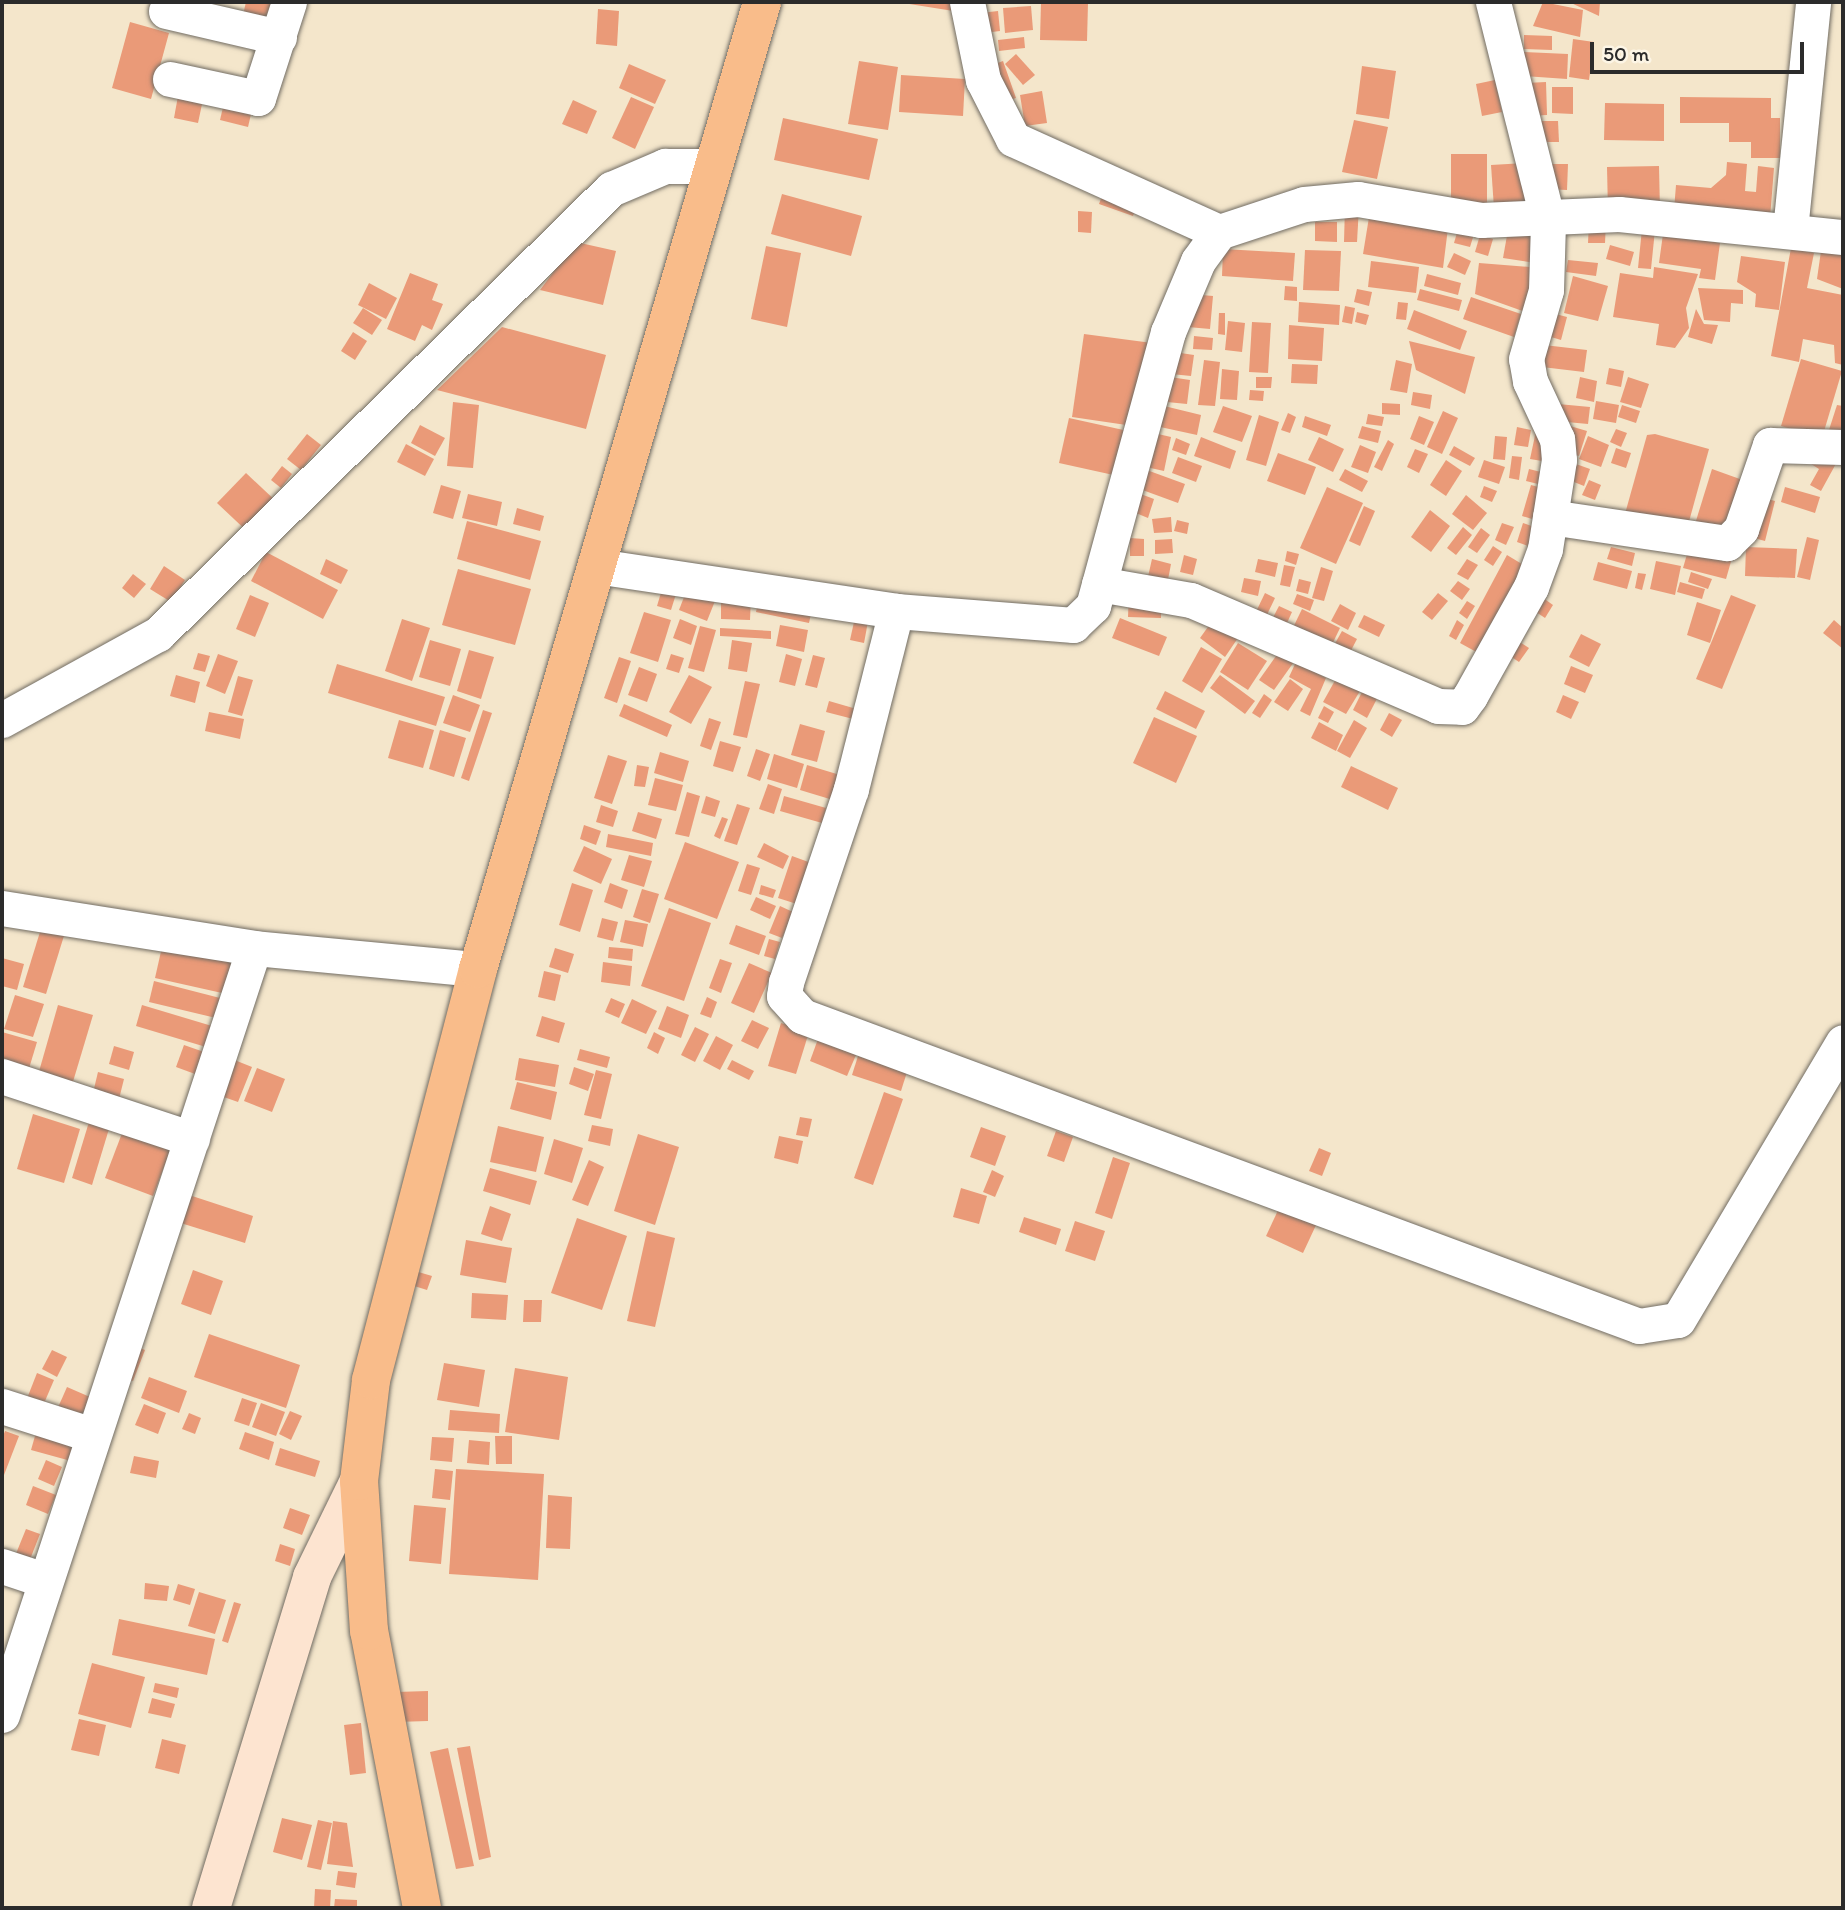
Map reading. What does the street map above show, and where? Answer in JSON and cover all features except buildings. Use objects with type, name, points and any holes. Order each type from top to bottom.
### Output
[{"type":"main road","points":[[422,1908],[369,1631],[359,1481],[387,1301],[478,969],[762,2]]},
{"type":"street","points":[[170,79],[258,98],[289,2]]},
{"type":"street","points":[[967,2],[983,80],[1013,139],[1219,232]]},
{"type":"street","points":[[1099,584],[1191,600],[1451,709],[1470,696],[1531,587],[1550,517],[1557,439],[1530,381],[1526,359],[1546,290],[1548,221],[1493,2]]},
{"type":"street","points":[[1790,230],[1813,2]]},
{"type":"street","points":[[166,11],[279,37]]},
{"type":"street","points":[[2,720],[158,634],[611,189],[665,166],[714,166]]},
{"type":"street","points":[[596,566],[895,611],[1073,625],[1085,620],[1099,584],[1168,332],[1198,261],[1219,232],[1304,204],[1358,199],[1481,220],[1548,221],[1619,214],[1843,237]]},
{"type":"street","points":[[1550,517],[1727,543],[1741,529],[1770,445],[1843,447]]},
{"type":"street","points":[[895,611],[851,789],[786,982],[784,996],[802,1016],[1639,1326],[1678,1320],[1843,1042]]},
{"type":"street","points":[[2,908],[254,948],[478,969]]},
{"type":"street","points":[[2,1715],[89,1434],[192,1139],[254,948]]},
{"type":"street","points":[[2,1076],[192,1139]]},
{"type":"street","points":[[2,1406],[89,1434]]},
{"type":"street","points":[[211,1908],[312,1577],[359,1481]]},
{"type":"street","points":[[2,1566],[44,1580]]}]
